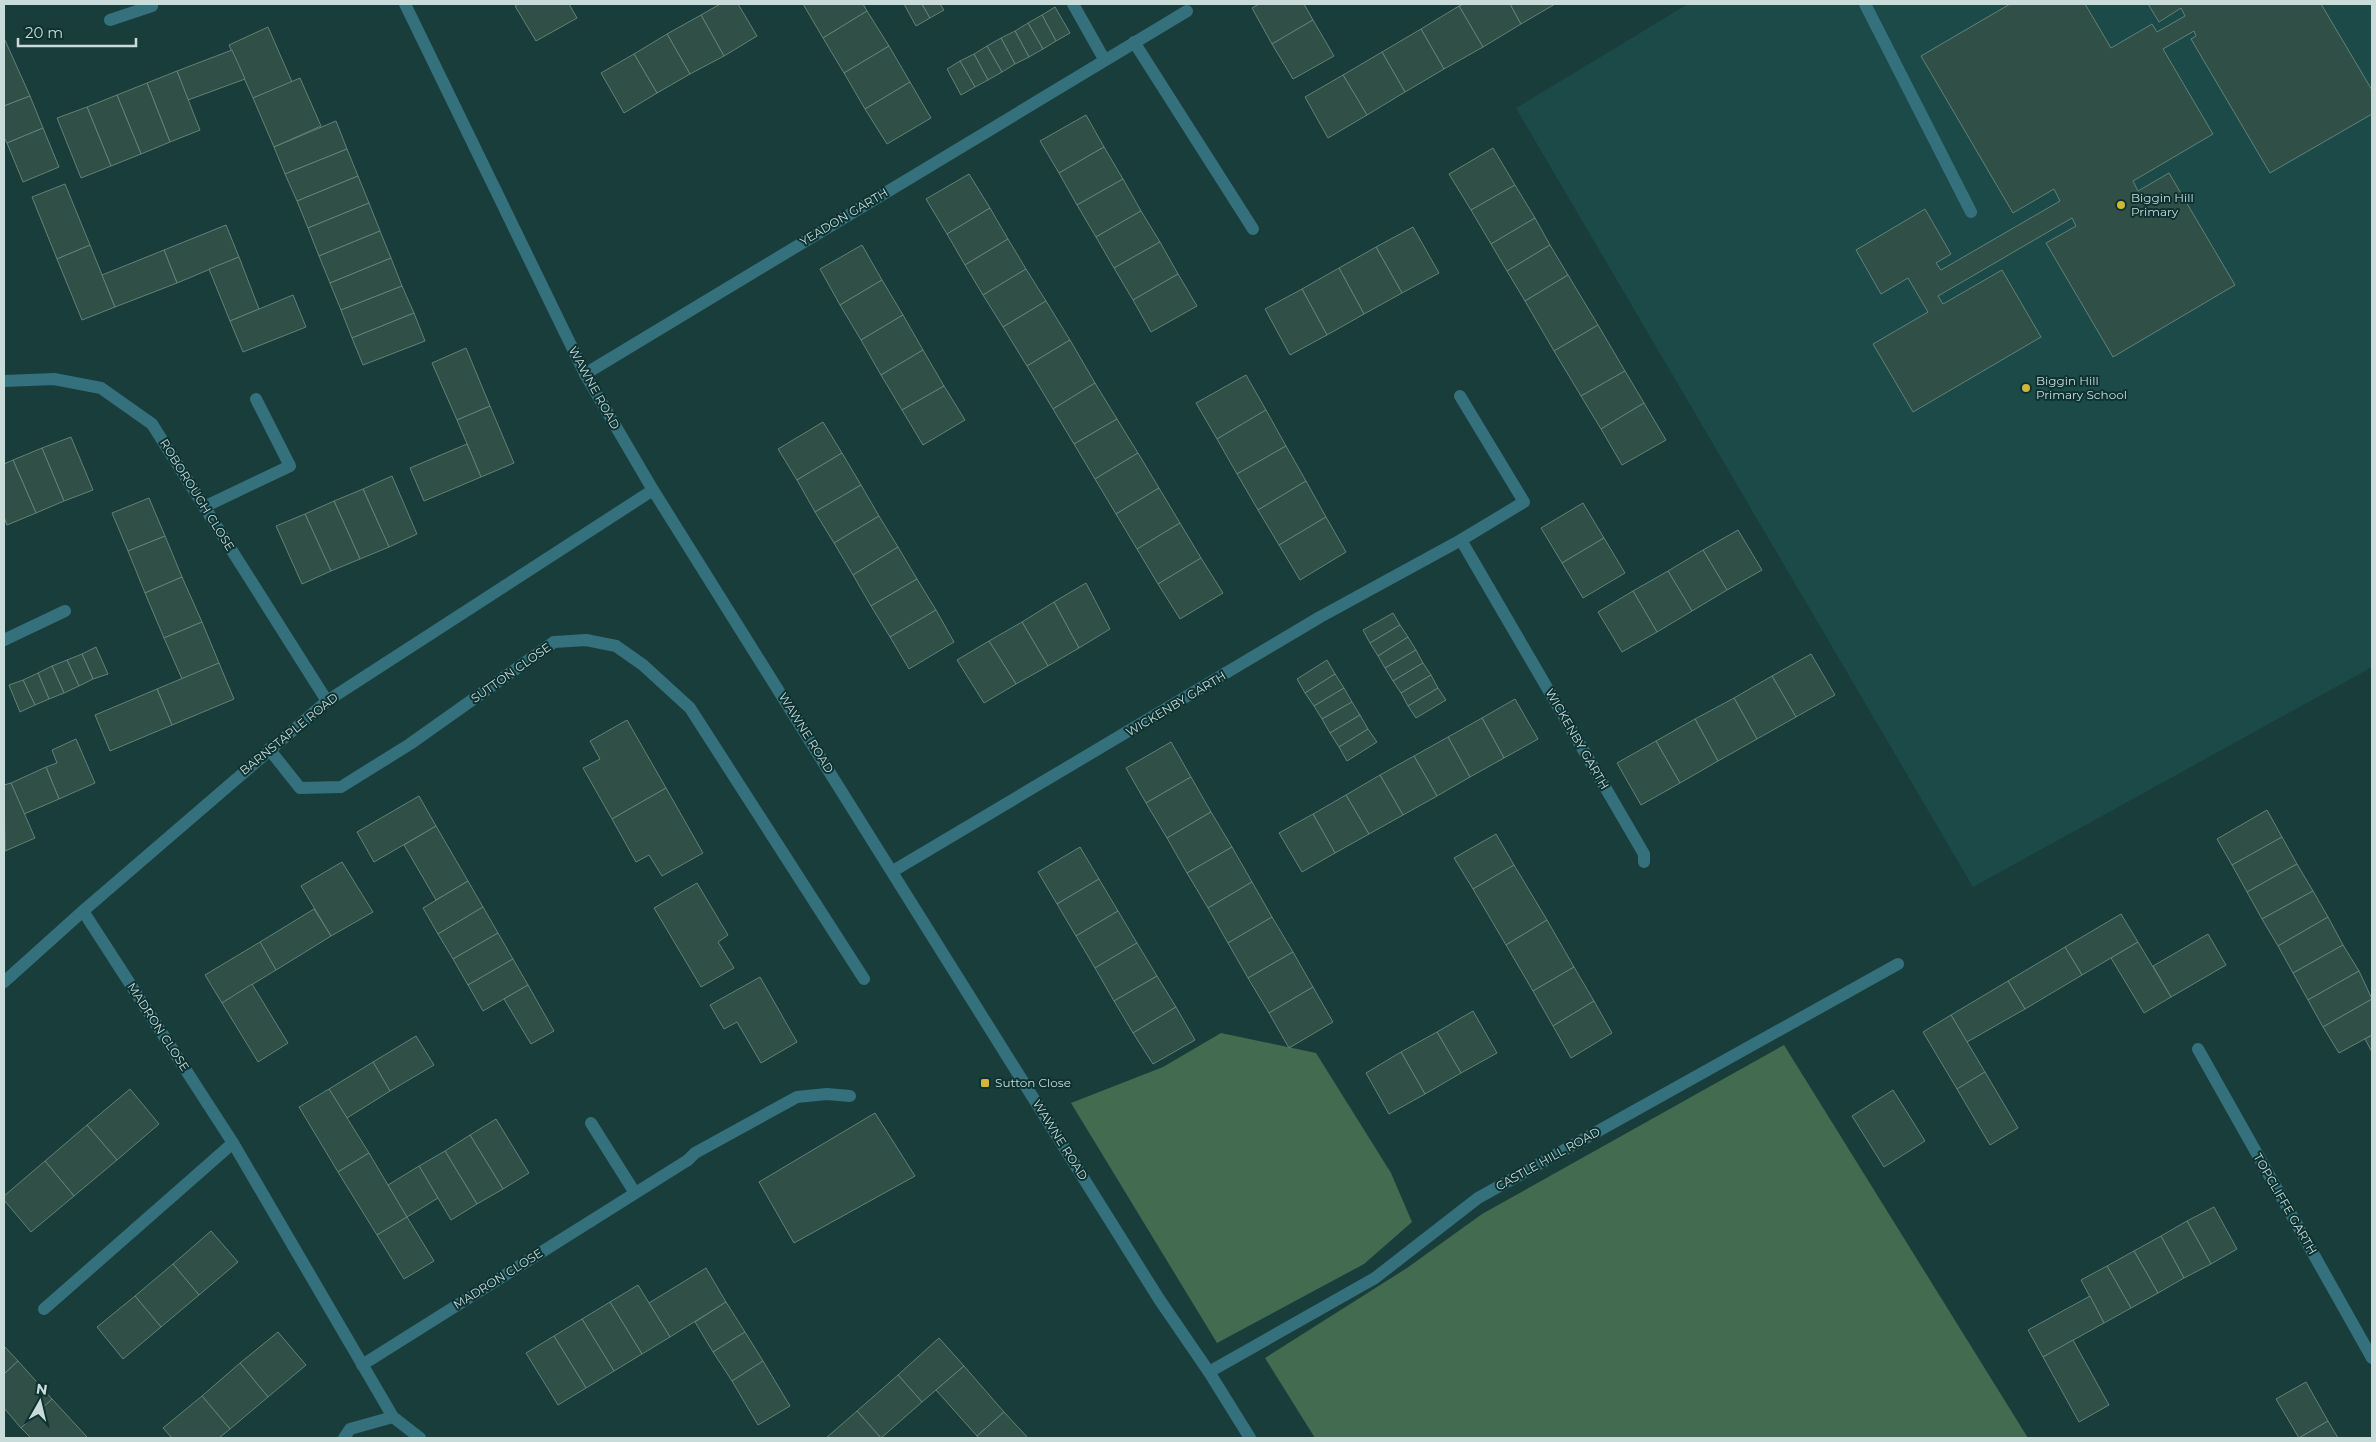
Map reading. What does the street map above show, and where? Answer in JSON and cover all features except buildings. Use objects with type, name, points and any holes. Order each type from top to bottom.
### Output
[{"type":"street","points":[[110,20],[152,6],[151,4]]},
{"type":"street","name":"WAWNE ROAD","points":[[405,4],[585,374],[653,490],[1159,1300],[1209,1372],[1250,1438]]},
{"type":"street","points":[[1073,4],[1104,59]]},
{"type":"street","points":[[1865,4],[1971,212]]},
{"type":"street","name":"YEADON GARTH","points":[[585,374],[1104,59],[1188,11]]},
{"type":"street","points":[[1134,42],[1253,229]]},
{"type":"street","name":"ROBOROUGH CLOSE","points":[[4,381],[54,379],[101,388],[152,424],[327,701]]},
{"type":"street","name":"WICKENBY GARTH","points":[[893,872],[1320,617],[1461,540],[1524,502],[1460,396]]},
{"type":"street","points":[[204,507],[290,466],[256,399]]},
{"type":"street","name":"BARNSTAPLE ROAD","points":[[4,982],[82,911],[327,701],[653,490]]},
{"type":"street","name":"WICKENBY GARTH","points":[[1461,540],[1644,854],[1644,862]]},
{"type":"street","points":[[4,640],[64,611]]},
{"type":"street","name":"SUTTON CLOSE","points":[[269,749],[300,788],[341,786],[410,744],[554,642],[586,640],[616,646],[643,665],[690,708],[864,979]]},
{"type":"street","name":"MADRON CLOSE","points":[[82,911],[233,1144],[393,1417],[420,1438]]},
{"type":"street","name":"CASTLE HILL ROAD","points":[[1209,1372],[1375,1278],[1478,1198],[1898,964]]},
{"type":"street","name":"TOPCLIFFE GARTH","points":[[2198,1050],[2372,1358]]},
{"type":"street","name":"MADRON CLOSE","points":[[362,1365],[688,1160],[696,1153],[797,1097],[827,1094],[850,1096]]},
{"type":"street","points":[[591,1124],[635,1193]]},
{"type":"street","points":[[44,1309],[233,1144]]},
{"type":"street","points":[[344,1438],[350,1429],[393,1417]]},
{"type":"shaded area","name":"Biggin Hill Primary School","points":[[1688,4],[2372,4],[2372,667],[1973,887],[1516,108]]},
{"type":"green space","points":[[1221,1033],[1316,1053],[1391,1173],[1412,1222],[1364,1264],[1217,1343],[1071,1103],[1163,1067]]},
{"type":"green space","points":[[1784,1045],[2028,1438],[1315,1438],[1265,1358],[1407,1268],[1482,1214]]},
{"type":"place","name":"Biggin Hill Primary","points":[[2121,205]]},
{"type":"place","name":"Biggin Hill Primary School","points":[[2026,388]]},
{"type":"place","name":"Sutton Close","points":[[985,1083]]}]
